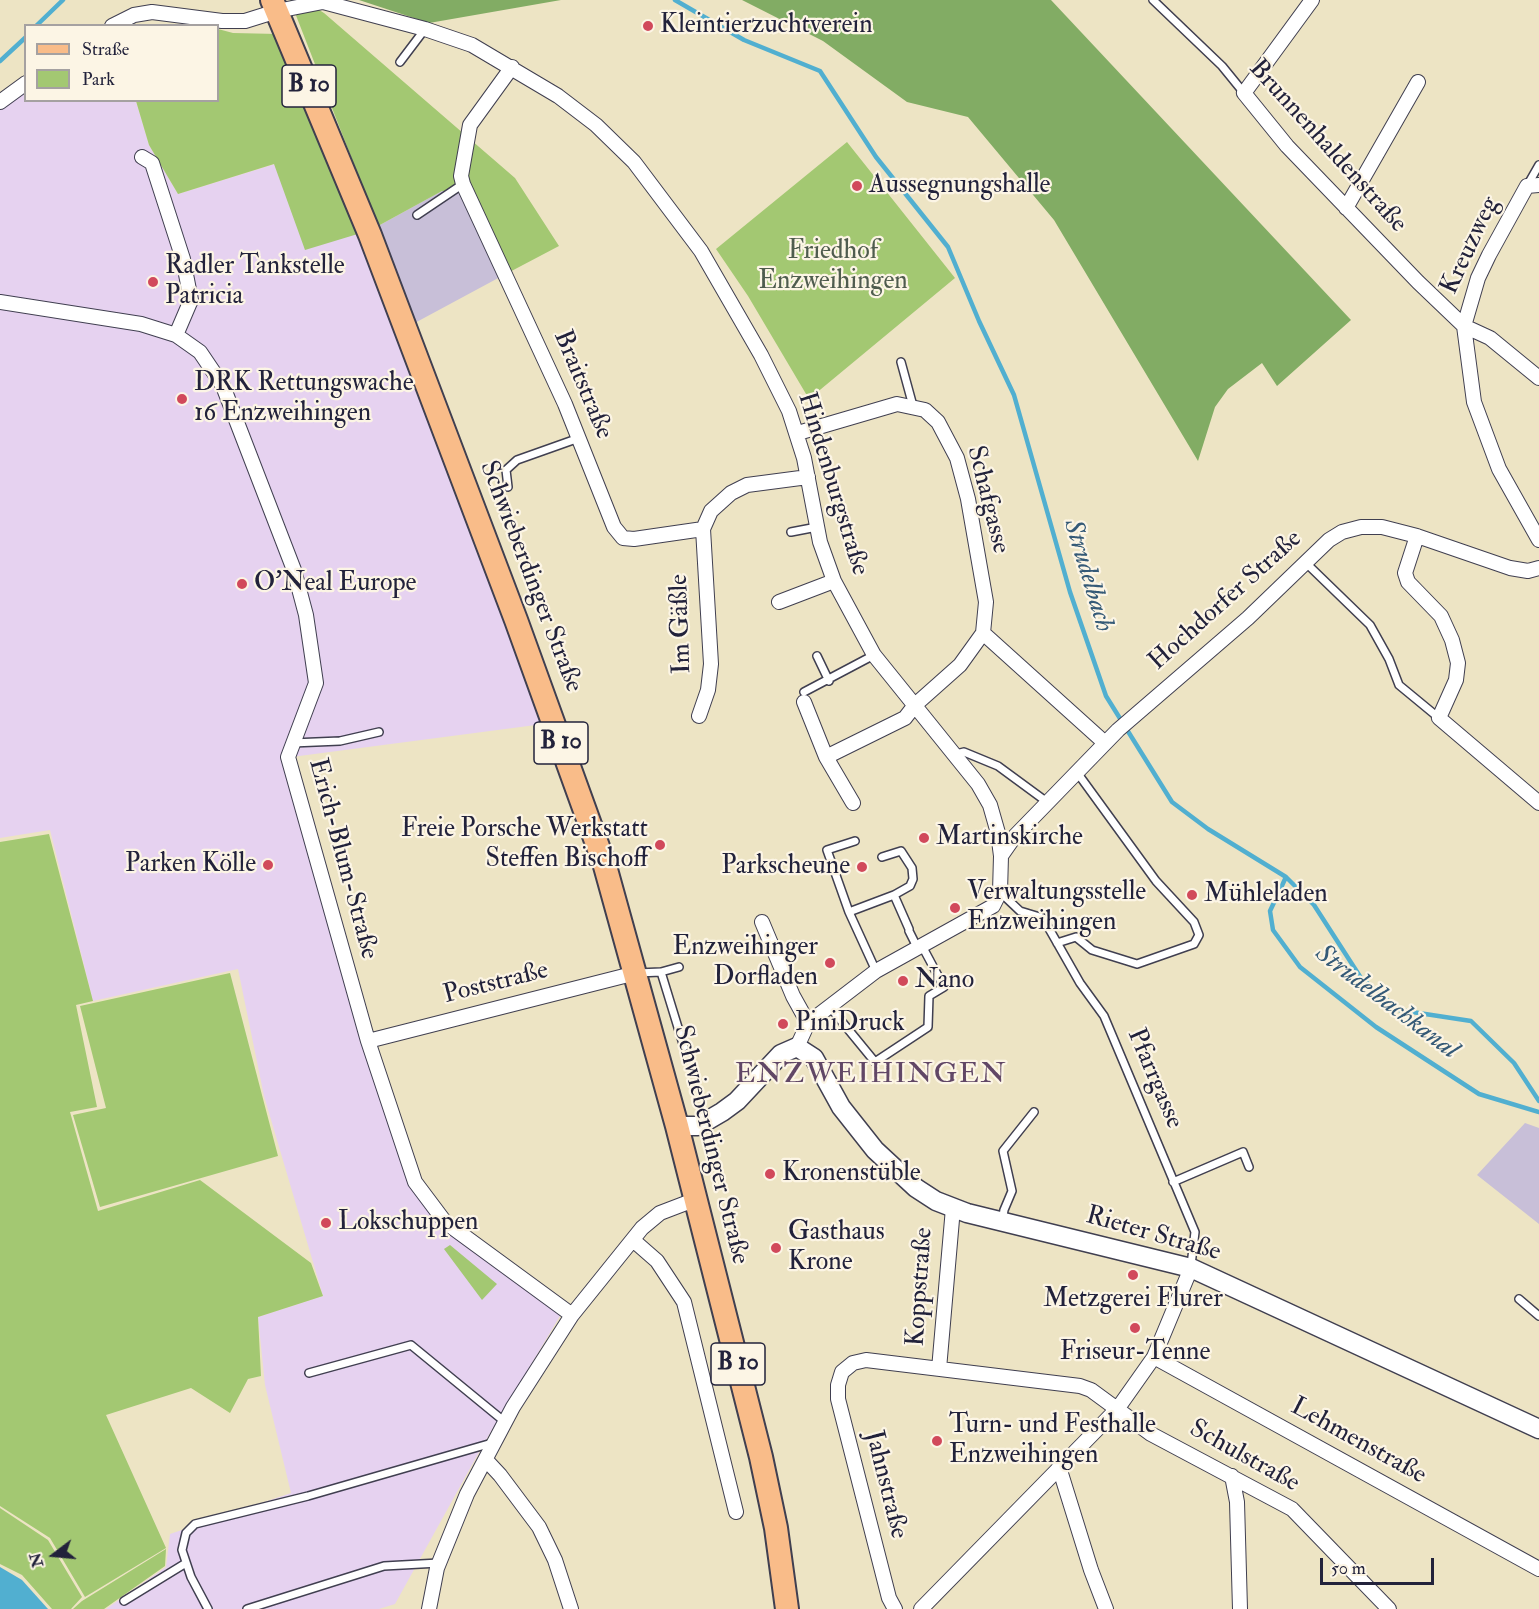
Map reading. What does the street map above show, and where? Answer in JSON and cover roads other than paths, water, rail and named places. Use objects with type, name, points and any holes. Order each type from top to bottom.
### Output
[{"type":"main road","name":"Schwieberdinger Straße","points":[[275,5],[370,235],[516,620],[605,866],[677,1126],[766,1477],[776,1528],[787,1609]]},
{"type":"street","points":[[1244,93],[1312,0]]},
{"type":"street","name":"Hindenburgstraße","points":[[116,24],[134,15],[152,12],[234,23],[275,5],[323,1],[425,28],[472,45],[575,107],[634,162],[692,237],[714,272],[779,390],[798,433],[818,527],[834,581],[874,655],[900,690],[956,754],[990,805],[999,833],[1000,892]]},
{"type":"street","name":"Braitstraße","points":[[512,67],[470,125],[461,176],[463,184],[531,327],[614,527],[623,538],[634,539],[703,529]]},
{"type":"street","points":[[1346,208],[1418,82]]},
{"type":"street","points":[[0,102],[24,84]]},
{"type":"street","name":"Brunnenhaldenstraße","points":[[1244,93],[1287,146],[1464,326],[1490,338],[1539,378]]},
{"type":"street","points":[[142,157],[152,163],[183,259],[191,300],[176,335]]},
{"type":"street","name":"Kreuzweg","points":[[1533,185],[1478,278],[1464,326],[1474,402],[1499,470],[1539,540]]},
{"type":"street","name":"Erich-Blum-Straße","points":[[0,302],[141,324],[176,335],[201,352],[223,386],[294,570],[306,615],[316,683],[288,757],[368,1041],[415,1182],[445,1222],[572,1315]]},
{"type":"street","points":[[798,433],[897,404],[913,406]]},
{"type":"street","name":"Schafgasse","points":[[913,406],[925,410],[938,422],[957,458],[968,499],[986,602],[983,633]]},
{"type":"street","points":[[703,529],[711,511],[731,493],[747,485],[808,477]]},
{"type":"street","name":"Hochdorfer Straße","points":[[1001,855],[1015,836],[1118,730],[1248,618],[1329,540],[1342,532],[1362,527],[1382,527],[1418,536],[1510,568],[1528,571],[1539,568]]},
{"type":"street","name":"Im Gäßle","points":[[699,716],[708,690],[711,664],[703,529]]},
{"type":"street","points":[[1418,536],[1405,573],[1408,582],[1441,616],[1452,640],[1458,663],[1456,680],[1439,718],[1539,803]]},
{"type":"street","points":[[779,602],[834,581]]},
{"type":"street","points":[[826,757],[905,718],[915,705],[960,665],[983,633],[1105,743]]},
{"type":"street","points":[[804,697],[826,757],[854,803]]},
{"type":"street","points":[[677,1126],[698,1126],[722,1112],[737,1101],[782,1054],[797,1047],[808,1023],[829,1006],[876,971],[919,945],[979,916],[993,906],[1000,892]]},
{"type":"street","points":[[762,922],[808,1023]]},
{"type":"street","name":"Poststraße","points":[[368,1041],[636,974]]},
{"type":"street","name":"Rieter Straße","points":[[797,1047],[814,1058],[841,1107],[875,1150],[916,1188],[953,1208],[1191,1268],[1539,1429]]},
{"type":"street","points":[[429,1609],[439,1563],[467,1494],[505,1422],[572,1315],[633,1240],[660,1213],[694,1200]]},
{"type":"street","name":"Koppstraße","points":[[939,1369],[950,1217],[953,1208]]},
{"type":"street","points":[[633,1240],[657,1261],[684,1302],[736,1512]]},
{"type":"street","points":[[921,1609],[1118,1408],[1154,1357],[1191,1268]]},
{"type":"street","name":"Lehmenstraße","points":[[1154,1357],[1539,1569]]},
{"type":"street","name":"Schulstraße","points":[[842,1372],[853,1363],[866,1360],[1080,1386],[1118,1408],[1151,1434],[1292,1509],[1389,1609]]},
{"type":"street","name":"Jahnstraße","points":[[842,1372],[837,1385],[838,1399],[889,1598],[895,1609]]},
{"type":"street","points":[[486,1460],[539,1527],[555,1560],[571,1609]]},
{"type":"street","points":[[1059,1467],[1091,1570],[1106,1609]]},
{"type":"street","points":[[1232,1476],[1237,1502],[1240,1609]]},
{"type":"lane","name":"Brunnenhaldenstraße","points":[[1153,0],[1222,66],[1244,93]]},
{"type":"lane","points":[[400,62],[425,28]]},
{"type":"lane","points":[[1533,185],[1539,165]]},
{"type":"lane","points":[[417,215],[463,184]]},
{"type":"lane","points":[[901,362],[913,406]]},
{"type":"lane","points":[[508,487],[506,470],[517,460],[579,438]]},
{"type":"lane","points":[[791,532],[818,527]]},
{"type":"lane","points":[[1305,562],[1370,625],[1389,659],[1399,685],[1439,718]]},
{"type":"lane","points":[[804,697],[874,655]]},
{"type":"lane","points":[[817,656],[829,681]]},
{"type":"lane","points":[[292,743],[340,741],[379,732]]},
{"type":"lane","points":[[956,754],[964,752],[998,766],[1047,802]]},
{"type":"lane","points":[[1056,943],[1076,937],[1092,950],[1137,964],[1194,944],[1199,935],[1194,922],[1156,881],[1076,771]]},
{"type":"lane","points":[[855,841],[827,850],[849,912],[876,971]]},
{"type":"lane","points":[[849,912],[894,895],[910,886],[912,868],[901,851],[882,857]]},
{"type":"lane","name":"Pfarrgasse","points":[[1000,892],[1020,911],[1043,918],[1056,943],[1104,1016],[1128,1068],[1195,1232],[1191,1268]]},
{"type":"lane","points":[[829,1006],[875,1062],[928,1027],[929,996],[944,987],[909,930],[894,895]]},
{"type":"lane","points":[[636,974],[662,972],[679,967]]},
{"type":"lane","points":[[662,972],[684,1047]]},
{"type":"lane","points":[[1002,1221],[1012,1191],[1003,1151],[1034,1112]]},
{"type":"lane","points":[[1173,1182],[1243,1152],[1250,1167]]},
{"type":"lane","points":[[1519,1299],[1539,1316]]},
{"type":"lane","points":[[309,1373],[411,1344],[505,1422]]},
{"type":"lane","points":[[208,1609],[182,1550],[184,1538],[195,1524],[308,1496],[494,1443]]},
{"type":"lane","points":[[124,1601],[186,1563]]},
{"type":"lane","points":[[247,1609],[384,1566],[439,1563]]},
{"type":"water","points":[[0,1567],[22,1580],[48,1609],[0,1609]]},
{"type":"waterway","name":"Strudelbach","points":[[38,24],[63,0]]},
{"type":"waterway","name":"Strudelbach","points":[[675,0],[744,40],[820,71],[876,157],[948,247],[979,321],[1014,395],[1070,592],[1106,696],[1172,802],[1208,829],[1286,877],[1314,905],[1361,978],[1399,1010],[1471,1021],[1514,1063],[1539,1101]]},
{"type":"waterway","name":"Strudelbach","points":[[0,61],[24,39]]},
{"type":"waterway","name":"Strudelbachkanal","points":[[1286,877],[1270,911],[1273,930],[1300,967],[1376,1027],[1479,1094],[1539,1112]]},
{"type":"place","name":"Kleintierzuchtverein","points":[[648,26]]},
{"type":"place","name":"Aussegnungshalle","points":[[857,186]]},
{"type":"place","name":"Radler Tankstelle Patricia","points":[[153,282]]},
{"type":"place","name":"DRK Rettungswache 16 Enzweihingen","points":[[182,399]]},
{"type":"place","name":"O'Neal Europe","points":[[242,584]]},
{"type":"place","name":"Martinskirche","points":[[924,838]]},
{"type":"place","name":"Freie Porsche Werkstatt Steffen Bischoff","points":[[660,845]]},
{"type":"place","name":"Parken Kölle","points":[[268,865]]},
{"type":"place","name":"Parkscheune","points":[[862,867]]},
{"type":"place","name":"Mühleladen","points":[[1192,895]]},
{"type":"place","name":"Verwaltungsstelle Enzweihingen","points":[[955,908]]},
{"type":"place","name":"Enzweihinger Dorfladen","points":[[830,963]]},
{"type":"place","name":"Nano","points":[[903,981]]},
{"type":"place","name":"PiniDruck","points":[[783,1024]]},
{"type":"place","name":"Kronenstüble","points":[[770,1174]]},
{"type":"place","name":"Lokschuppen","points":[[326,1223]]},
{"type":"place","name":"Gasthaus Krone","points":[[776,1248]]},
{"type":"place","name":"Metzgerei Flurer","points":[[1133,1275]]},
{"type":"place","name":"Friseur-Tenne","points":[[1135,1328]]},
{"type":"place","name":"Turn- und Festhalle Enzweihingen","points":[[937,1441]]},
{"type":"district","name":"ENZWEIHINGEN","points":[[871,1076]]},
{"type":"park label","name":"Friedhof Enzweihingen","points":[[833,267]]}]
